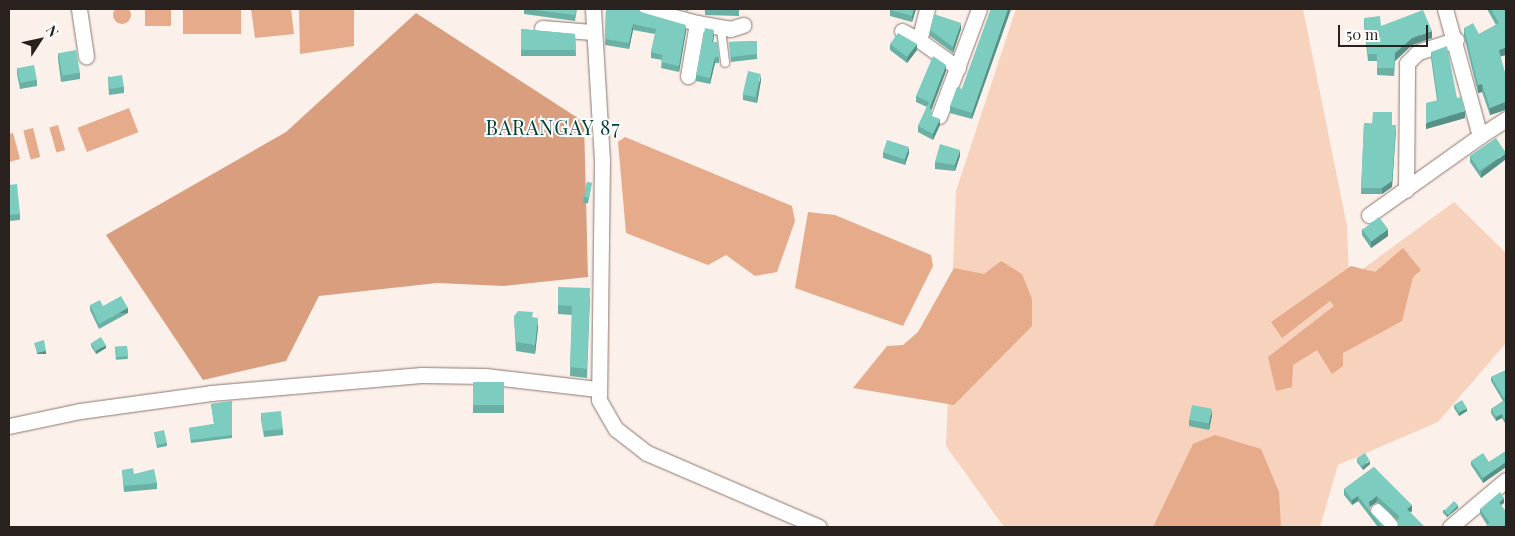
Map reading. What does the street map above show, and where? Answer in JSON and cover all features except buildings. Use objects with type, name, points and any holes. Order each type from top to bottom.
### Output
[{"type":"street","points":[[79,9],[86,56]]},
{"type":"street","points":[[593,9],[592,32],[601,89],[604,278],[597,390],[605,414],[628,442],[819,527]]},
{"type":"street","points":[[644,9],[721,29],[743,25]]},
{"type":"street","points":[[919,40],[926,9]]},
{"type":"street","points":[[939,116],[979,9]]},
{"type":"street","points":[[1446,9],[1456,40],[1480,136]]},
{"type":"street","points":[[688,76],[697,24]]},
{"type":"street","points":[[542,28],[592,32]]},
{"type":"street","points":[[902,30],[958,68]]},
{"type":"street","points":[[1406,190],[1407,63],[1418,52],[1456,40]]},
{"type":"street","points":[[1370,214],[1506,119]]},
{"type":"street","points":[[9,426],[80,411],[211,393],[421,375],[485,376],[597,390]]},
{"type":"street","points":[[1450,527],[1506,480]]},
{"type":"street","points":[[1378,512],[1391,527]]},
{"type":"lane","points":[[721,29],[725,63]]},
{"type":"shaded area","points":[[122,6],[129,8],[131,15],[129,22],[122,24],[115,22],[113,15],[115,8]]},
{"type":"shaded area","points":[[145,9],[171,9],[171,26],[145,26]]},
{"type":"shaded area","points":[[183,9],[241,9],[241,34],[183,34]]},
{"type":"shaded area","points":[[251,9],[291,9],[294,34],[255,38]]},
{"type":"shaded area","points":[[299,9],[354,9],[354,46],[300,54]]},
{"type":"shaded area","points":[[1016,9],[1303,9],[1347,226],[1349,279],[1454,202],[1506,253],[1506,343],[1438,422],[1338,465],[1320,527],[1004,527],[946,446],[956,191]]},
{"type":"shaded area","points":[[416,13],[584,122],[588,277],[504,286],[437,283],[319,296],[286,361],[203,380],[106,235],[286,132]]},
{"type":"shaded area","points":[[129,108],[138,132],[87,152],[78,128]]},
{"type":"shaded area","points":[[58,125],[65,150],[57,152],[49,127]]},
{"type":"shaded area","points":[[33,128],[40,157],[31,160],[23,130]]},
{"type":"shaded area","points":[[13,133],[20,159],[9,162],[9,134]]},
{"type":"shaded area","points":[[625,137],[792,206],[795,221],[777,272],[755,276],[726,255],[708,265],[626,233],[618,142]]},
{"type":"shaded area","points":[[808,212],[835,215],[931,255],[933,266],[903,326],[795,288]]},
{"type":"shaded area","points":[[1403,248],[1421,270],[1413,277],[1402,321],[1343,353],[1343,366],[1332,374],[1317,350],[1293,365],[1292,387],[1276,391],[1268,357],[1334,306],[1330,301],[1282,338],[1271,322],[1351,266],[1375,272]]},
{"type":"shaded area","points":[[1001,261],[1022,274],[1032,299],[1032,326],[954,405],[853,388],[887,346],[903,345],[918,332],[954,268],[984,274]]},
{"type":"shaded area","points":[[1215,435],[1261,449],[1279,492],[1281,527],[1153,527],[1193,444]]},
{"type":"district","name":"BARANGAY 87","points":[[553,126]]}]
